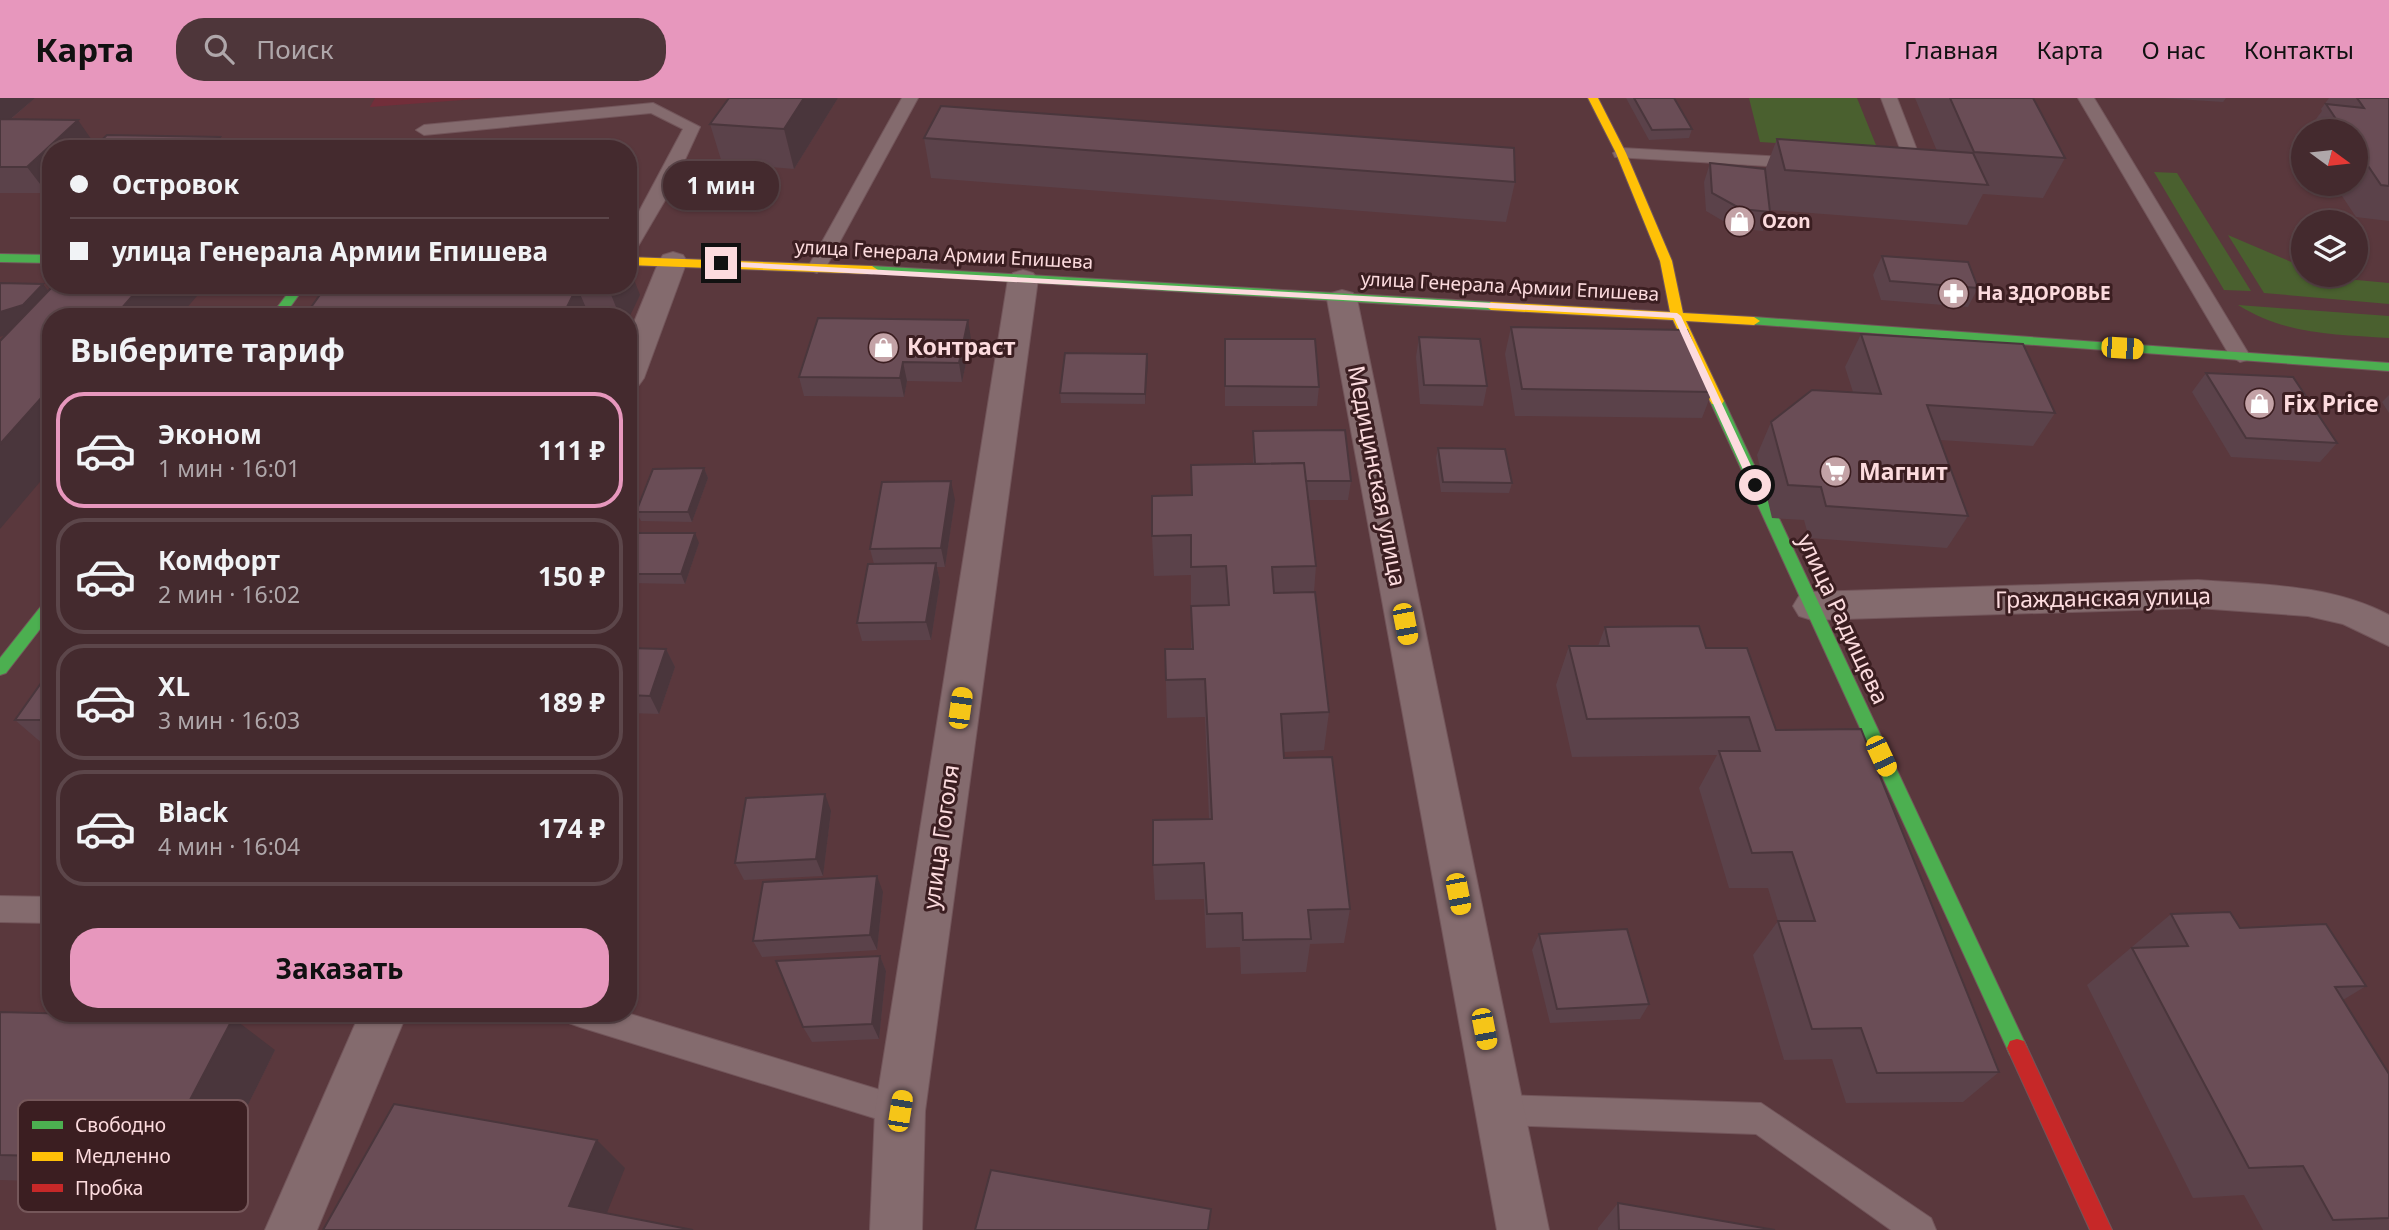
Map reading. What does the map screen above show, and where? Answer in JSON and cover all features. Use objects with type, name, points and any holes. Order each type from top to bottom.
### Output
[{"type":"main road","name":"улица Радищева","points":[[1593,98],[1620,153],[1665,261],[1677,316],[2101,1230]]},
{"type":"main road","points":[[0,258],[42,259]]},
{"type":"main road","name":"улица Генерала Армии Епишева","points":[[637,261],[817,267],[1677,316],[2389,367]]},
{"type":"main road","points":[[0,669],[42,615]]},
{"type":"street","points":[[637,355],[673,261]]},
{"type":"street","name":"улица Гоголя","points":[[896,1230],[900,1111],[1023,279]]},
{"type":"street","name":"Медицинская улица","points":[[1342,299],[1523,1230]]},
{"type":"street","name":"Гражданская улица","points":[[1812,606],[2198,594],[2308,602],[2353,613],[2389,632]]},
{"type":"street","points":[[291,1230],[380,1022]]},
{"type":"lane","points":[[817,267],[910,98]]},
{"type":"lane","points":[[1875,167],[1900,169],[1910,167],[1914,163],[1889,98]]},
{"type":"lane","points":[[2086,98],[2240,356]]},
{"type":"lane","points":[[425,130],[653,108],[692,127],[662,190],[637,233]]},
{"type":"lane","points":[[1620,153],[1821,164]]},
{"type":"lane","points":[[0,909],[42,910]]},
{"type":"lane","points":[[609,1022],[900,1111]]},
{"type":"lane","points":[[1500,1110],[1761,1119],[1919,1230]]},
{"type":"shaded area","points":[[375,98],[489,98],[370,107]]},
{"type":"green space","points":[[1749,98],[1857,98],[1878,150],[1760,142]]},
{"type":"green space","points":[[2154,172],[2177,173],[2251,291],[2224,290]]},
{"type":"green space","points":[[2228,235],[2291,262],[2291,287],[2368,287],[2368,281],[2389,283],[2389,304],[2264,293]]},
{"type":"green space","points":[[2238,305],[2389,316],[2389,338],[2292,328],[2256,315]]},
{"type":"building","points":[[729,98],[804,98],[784,129],[710,124]]},
{"type":"building","points":[[1634,98],[1674,98],[1692,129],[1652,130]]},
{"type":"building","points":[[1950,98],[2033,98],[2065,158],[1974,152]]},
{"type":"building","points":[[2357,98],[2389,98],[2389,186],[2381,185],[2368,166],[2368,119],[2336,119],[2326,104],[2364,108]]},
{"type":"building","points":[[941,106],[1514,148],[1515,182],[924,138]]},
{"type":"building","points":[[0,119],[78,120],[56,140],[42,140],[42,153],[27,167],[0,167]]},
{"type":"building","points":[[107,135],[220,137],[217,140],[102,140]]},
{"type":"building","points":[[1777,139],[1973,153],[1988,185],[1785,170]]},
{"type":"building","points":[[1710,163],[1765,169],[1770,212],[1741,209],[1712,193]]},
{"type":"building","points":[[1882,256],[1968,262],[1978,288],[1890,281]]},
{"type":"building","points":[[0,283],[42,284],[23,305],[0,312]]},
{"type":"building","points":[[45,294],[134,294],[122,308],[42,308],[42,397],[0,444],[0,341]]},
{"type":"building","points":[[321,294],[574,294],[566,308],[310,308]]},
{"type":"building","points":[[818,318],[968,320],[959,363],[903,362],[900,378],[799,377]]},
{"type":"building","points":[[1511,327],[1687,330],[1712,392],[1522,389]]},
{"type":"building","points":[[1861,334],[2023,344],[2055,413],[1927,405],[1968,516],[1826,506],[1821,487],[1788,485],[1771,422],[1812,390],[1881,394]]},
{"type":"building","points":[[1419,337],[1480,339],[1487,386],[1424,385]]},
{"type":"building","points":[[1225,339],[1315,339],[1319,387],[1225,386]]},
{"type":"building","points":[[1065,353],[1147,354],[1145,394],[1060,393]]},
{"type":"building","points":[[2206,373],[2293,377],[2337,443],[2246,438]]},
{"type":"building","points":[[1345,430],[1351,481],[1306,481],[1304,463],[1255,464],[1253,431]]},
{"type":"building","points":[[1438,448],[1505,449],[1512,483],[1443,482]]},
{"type":"building","points":[[1304,463],[1316,566],[1272,567],[1274,593],[1315,592],[1329,712],[1281,714],[1284,758],[1332,757],[1350,909],[1308,910],[1311,939],[1243,940],[1242,913],[1207,914],[1204,863],[1153,865],[1153,820],[1212,819],[1205,679],[1166,680],[1165,649],[1193,649],[1191,606],[1229,605],[1226,566],[1191,567],[1191,535],[1152,536],[1152,496],[1192,495],[1191,465]]},
{"type":"building","points":[[704,468],[688,512],[637,512],[653,469]]},
{"type":"building","points":[[951,481],[941,548],[870,549],[882,482]]},
{"type":"building","points":[[637,533],[695,533],[681,574],[637,574]]},
{"type":"building","points":[[936,563],[926,622],[857,623],[868,564]]},
{"type":"building","points":[[1699,626],[1706,648],[1747,648],[1776,730],[1861,729],[1999,1072],[1877,1073],[1861,1028],[1812,1029],[1778,921],[1815,921],[1792,852],[1752,853],[1719,751],[1760,751],[1749,717],[1587,719],[1569,646],[1609,646],[1605,627]]},
{"type":"building","points":[[637,648],[666,649],[650,696],[637,695]]},
{"type":"building","points":[[42,682],[42,720],[15,720]]},
{"type":"building","points":[[825,794],[816,859],[735,863],[746,798]]},
{"type":"building","points":[[877,876],[870,935],[753,941],[763,882]]},
{"type":"building","points":[[2230,912],[2240,928],[2326,924],[2366,986],[2335,987],[2389,1074],[2389,1218],[2333,1220],[2303,1166],[2249,1168],[2132,948],[2188,946],[2171,914]]},
{"type":"building","points":[[1627,929],[1649,1004],[1557,1009],[1539,934]]},
{"type":"building","points":[[880,956],[872,1024],[803,1027],[776,961]]},
{"type":"building","points":[[0,1012],[42,1013],[42,1022],[231,1022],[190,1100],[18,1100],[18,1155],[0,1155]]},
{"type":"building","points":[[394,1104],[597,1140],[569,1206],[693,1230],[323,1230]]},
{"type":"building","points":[[991,1170],[1211,1209],[1208,1230],[975,1230]]},
{"type":"building","points":[[1618,1203],[1775,1230],[1619,1230]]},
{"type":"traffic: fast","points":[[0,258],[42,259]]},
{"type":"traffic: fast","points":[[872,270],[1491,306]]},
{"type":"traffic: fast","points":[[283,308],[293,294]]},
{"type":"traffic: fast","points":[[1754,321],[2389,367]]},
{"type":"traffic: fast","points":[[1717,401],[2017,1048]]},
{"type":"traffic: fast","points":[[0,669],[42,615]]},
{"type":"traffic: slow","points":[[1593,98],[1621,153],[1666,261],[1677,315],[1717,401]]},
{"type":"traffic: slow","points":[[637,261],[872,270]]},
{"type":"traffic: slow","points":[[1491,306],[1754,321]]},
{"type":"traffic: jam","points":[[2017,1048],[2101,1230]]},
{"type":"place","name":"Ozon","points":[[1739,221]]},
{"type":"place","name":"На ЗДОРОВЬЕ","points":[[1954,293]]},
{"type":"place","name":"Контраст","points":[[884,347]]},
{"type":"place","name":"Fix Price","points":[[2260,404]]},
{"type":"place","name":"Магнит","points":[[1836,472]]},
{"type":"route","points":[[721,263],[1677,316],[1755,485]]}]
